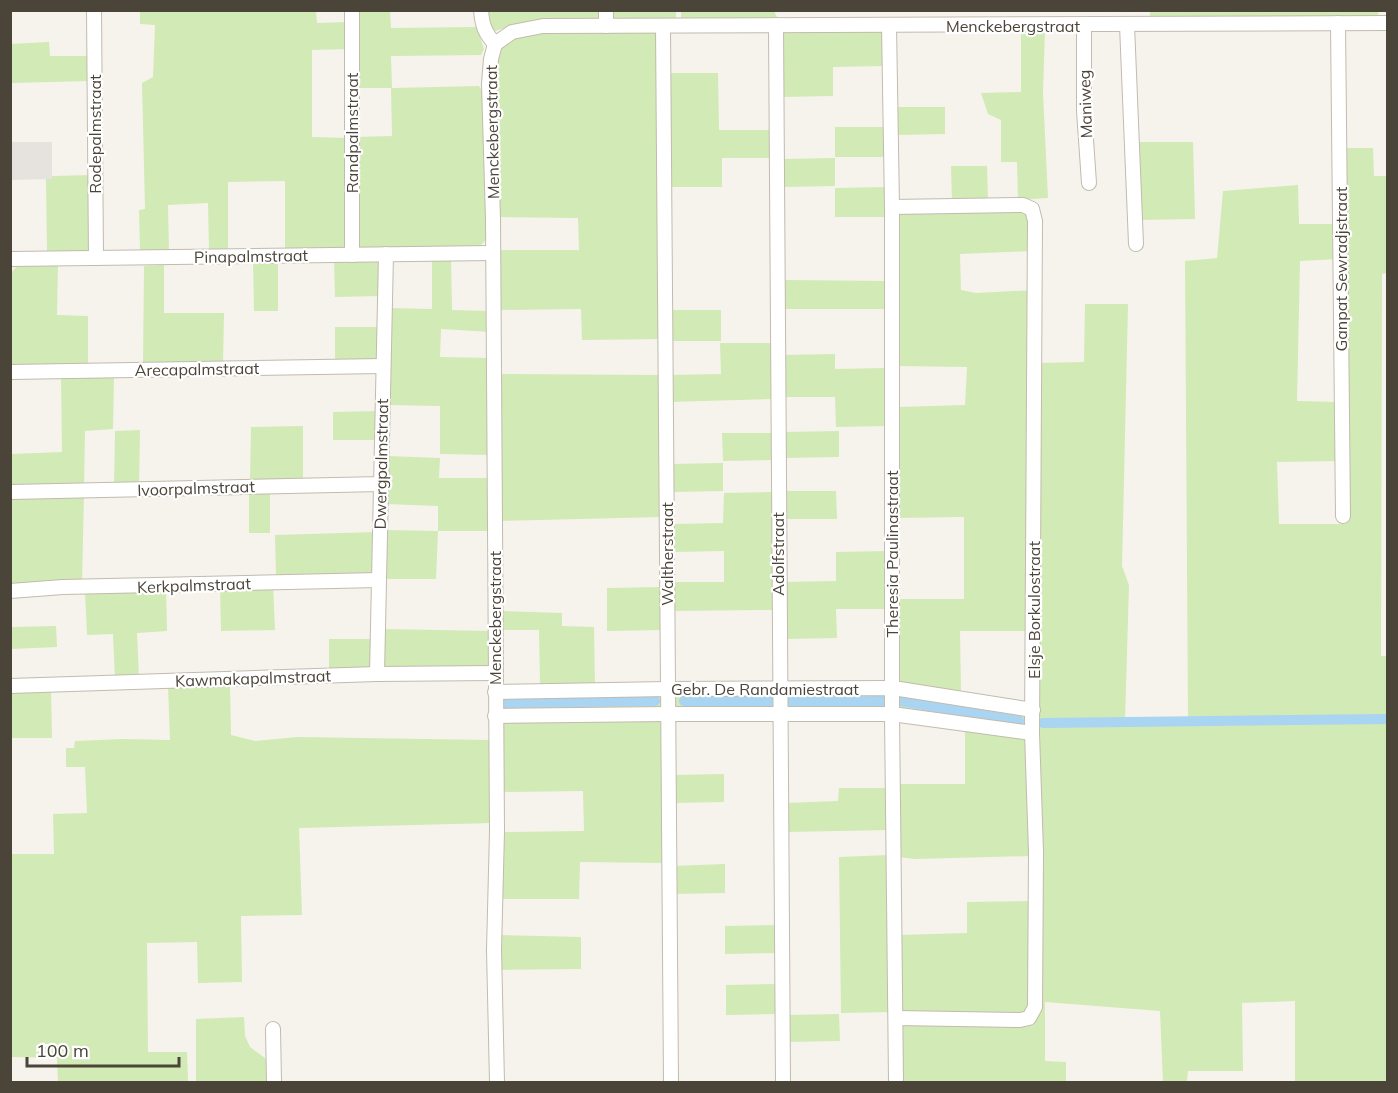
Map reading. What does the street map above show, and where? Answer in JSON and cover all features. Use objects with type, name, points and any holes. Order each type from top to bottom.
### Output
[{"type":"street","name":"Rodepalmstraat","points":[[94,10],[96,258]]},
{"type":"street","name":"Randpalmstraat","points":[[352,10],[352,255]]},
{"type":"street","points":[[481,10],[485,33],[495,44]]},
{"type":"street","points":[[606,10],[606,26]]},
{"type":"street","name":"Ganpat Sewradjstraat","points":[[1338,23],[1343,516]]},
{"type":"street","name":"Menckebergstraat","points":[[497,1083],[494,951],[497,831],[489,84],[495,44],[512,32],[543,26],[1084,26],[1388,23]]},
{"type":"street","name":"Adolfstraat","points":[[776,25],[783,1083]]},
{"type":"street","name":"Theresia Paulinastraat","points":[[889,25],[896,1083]]},
{"type":"street","points":[[1127,25],[1136,244]]},
{"type":"street","name":"Waltherstraat","points":[[663,26],[671,1083]]},
{"type":"street","name":"Maniweg","points":[[1084,26],[1084,111],[1089,183]]},
{"type":"street","name":"Elsje Borkulostraat","points":[[892,207],[1023,205],[1032,209],[1035,221],[1032,733],[1036,852],[1035,1007],[1029,1018],[1020,1020],[896,1018]]},
{"type":"street","name":"Pinapalmstraat","points":[[10,259],[492,253]]},
{"type":"street","name":"Dwergpalmstraat","points":[[377,674],[386,255]]},
{"type":"street","name":"Arecapalmstraat","points":[[10,372],[383,366]]},
{"type":"street","name":"Ivoorpalmstraat","points":[[10,492],[382,484]]},
{"type":"street","name":"Kerkpalmstraat","points":[[10,591],[63,587],[379,580]]},
{"type":"street","name":"Kawmakapalmstraat","points":[[10,686],[377,674],[495,673]]},
{"type":"street","name":"Gebr. De Randamiestraat","points":[[495,692],[893,688],[1033,710]]},
{"type":"street","name":"Gebr. De Randamiestraat","points":[[495,716],[892,714],[1032,733]]},
{"type":"street","points":[[273,1029],[274,1083]]},
{"type":"shaded area","points":[[10,142],[52,142],[52,179],[11,180]]},
{"type":"green space","points":[[1378,10],[1379,18],[1150,19],[1150,11]]},
{"type":"green space","points":[[140,11],[316,11],[317,23],[349,22],[350,49],[312,50],[312,137],[349,138],[349,249],[285,250],[285,181],[228,182],[228,249],[209,250],[208,203],[168,205],[169,251],[140,251],[139,210],[145,209],[142,83],[153,77],[155,25],[140,24]]},
{"type":"green space","points":[[354,11],[390,11],[391,28],[477,27],[484,49],[481,55],[391,56],[392,88],[479,86],[486,98],[489,233],[479,247],[354,249],[355,137],[392,136],[391,88],[355,88]]},
{"type":"green space","points":[[484,11],[603,11],[603,21],[524,22],[495,31],[491,30]]},
{"type":"green space","points":[[608,11],[676,11],[676,21],[616,21],[610,17]]},
{"type":"green space","points":[[681,11],[774,11],[779,21],[681,22]]},
{"type":"green space","points":[[1021,28],[1045,28],[1043,93],[1048,198],[1018,200],[1017,162],[1001,162],[1001,120],[988,114],[981,93],[1021,92]]},
{"type":"green space","points":[[788,30],[883,30],[883,66],[833,67],[833,96],[783,97],[782,33]]},
{"type":"green space","points":[[530,31],[654,31],[658,34],[662,339],[582,340],[581,309],[499,310],[497,250],[579,250],[578,218],[498,217],[495,67],[506,43]]},
{"type":"green space","points":[[49,42],[50,56],[90,56],[90,81],[11,83],[10,44]]},
{"type":"green space","points":[[668,73],[718,73],[719,130],[773,130],[773,158],[722,158],[722,187],[669,187]]},
{"type":"green space","points":[[895,107],[945,107],[945,134],[895,135]]},
{"type":"green space","points":[[835,127],[887,127],[887,157],[835,157]]},
{"type":"green space","points":[[1134,142],[1193,142],[1195,219],[1138,220]]},
{"type":"green space","points":[[1343,148],[1373,148],[1374,176],[1388,176],[1387,273],[1382,274],[1381,656],[1388,656],[1387,1082],[1295,1082],[1295,1001],[1242,1003],[1243,1071],[1188,1071],[1187,1081],[1163,1082],[1160,1011],[1045,1002],[1045,1061],[1066,1062],[1066,1082],[900,1082],[900,1022],[1030,1020],[1038,363],[1084,362],[1085,304],[1128,304],[1122,566],[1129,585],[1125,721],[1188,720],[1185,261],[1217,258],[1223,191],[1298,185],[1299,224],[1338,224],[1338,259],[1300,261],[1297,401],[1339,402],[1339,461],[1277,462],[1279,524],[1345,524],[1347,340]]},
{"type":"green space","points":[[835,158],[835,186],[783,187],[782,159]]},
{"type":"green space","points":[[951,166],[987,166],[988,201],[952,203]]},
{"type":"green space","points":[[92,175],[89,252],[47,253],[46,179],[52,179],[52,176]]},
{"type":"green space","points":[[887,187],[887,217],[835,217],[835,188]]},
{"type":"green space","points":[[1011,207],[1030,212],[1033,251],[960,254],[961,290],[976,293],[1033,290],[1029,631],[960,631],[961,694],[896,685],[897,599],[964,599],[964,517],[897,518],[897,407],[965,405],[967,367],[898,366],[899,210]]},
{"type":"green space","points":[[432,258],[451,258],[452,310],[491,311],[491,332],[441,329],[440,357],[491,358],[491,455],[440,454],[440,406],[387,405],[388,308],[432,309]]},
{"type":"green space","points":[[334,259],[381,262],[382,296],[335,297]]},
{"type":"green space","points":[[253,261],[278,261],[278,311],[254,311]]},
{"type":"green space","points":[[58,263],[57,315],[88,316],[88,367],[11,366],[11,273],[18,265]]},
{"type":"green space","points":[[164,265],[164,313],[224,313],[223,364],[143,365],[144,266]]},
{"type":"green space","points":[[782,280],[887,281],[887,309],[782,309]]},
{"type":"green space","points":[[668,310],[721,310],[721,341],[668,341]]},
{"type":"green space","points":[[335,327],[381,327],[379,356],[376,360],[335,363]]},
{"type":"green space","points":[[720,343],[773,343],[774,399],[669,402],[669,375],[721,374]]},
{"type":"green space","points":[[835,354],[835,369],[888,368],[888,426],[836,427],[835,397],[781,397],[780,355]]},
{"type":"green space","points":[[497,374],[662,375],[662,517],[498,521]]},
{"type":"green space","points":[[114,375],[113,429],[85,431],[84,488],[11,488],[11,454],[62,452],[61,376]]},
{"type":"green space","points":[[380,411],[380,440],[333,440],[333,412]]},
{"type":"green space","points":[[303,426],[303,480],[250,482],[251,427]]},
{"type":"green space","points":[[140,430],[139,487],[114,487],[115,431]]},
{"type":"green space","points":[[839,431],[839,457],[782,458],[782,432]]},
{"type":"green space","points":[[722,433],[775,433],[775,460],[723,461]]},
{"type":"green space","points":[[388,456],[440,458],[439,478],[491,478],[490,531],[438,531],[438,506],[386,504]]},
{"type":"green space","points":[[723,463],[723,491],[670,492],[670,464]]},
{"type":"green space","points":[[270,491],[270,533],[249,533],[249,492]]},
{"type":"green space","points":[[783,491],[836,491],[837,519],[783,519]]},
{"type":"green space","points":[[773,492],[774,610],[671,611],[671,582],[724,582],[724,551],[672,552],[672,524],[723,523],[724,493]]},
{"type":"green space","points":[[84,493],[82,584],[11,587],[11,497]]},
{"type":"green space","points":[[384,530],[438,531],[436,579],[381,579]]},
{"type":"green space","points":[[377,532],[374,573],[370,575],[276,576],[275,535]]},
{"type":"green space","points":[[888,551],[888,609],[836,609],[837,638],[783,639],[782,582],[836,581],[836,552]]},
{"type":"green space","points":[[220,585],[273,585],[275,630],[221,631]]},
{"type":"green space","points":[[662,587],[662,630],[607,631],[607,588]]},
{"type":"green space","points":[[166,588],[167,631],[137,633],[139,678],[115,680],[113,634],[87,635],[85,592]]},
{"type":"green space","points":[[499,611],[562,613],[562,626],[594,627],[595,685],[540,685],[539,630],[499,630]]},
{"type":"green space","points":[[56,626],[57,647],[11,649],[11,627]]},
{"type":"green space","points":[[382,629],[492,631],[489,665],[486,668],[385,667],[382,664]]},
{"type":"green space","points":[[329,639],[373,639],[369,668],[329,671]]},
{"type":"green space","points":[[230,684],[231,735],[255,741],[297,737],[490,740],[492,823],[299,828],[302,915],[241,916],[242,982],[198,983],[197,942],[147,943],[148,1052],[187,1052],[188,1082],[58,1082],[57,1058],[11,1057],[11,854],[54,854],[53,814],[87,813],[85,767],[66,767],[66,748],[74,748],[75,741],[170,740],[168,686]]},
{"type":"green space","points":[[51,689],[52,738],[11,738],[11,691]]},
{"type":"green space","points":[[897,692],[1031,713],[1029,728],[895,708]]},
{"type":"green space","points":[[658,693],[662,696],[660,709],[500,712],[504,695]]},
{"type":"green space","points":[[770,693],[775,695],[775,706],[771,710],[675,709],[672,696]]},
{"type":"green space","points":[[885,694],[888,698],[886,709],[784,710],[784,695]]},
{"type":"green space","points":[[503,720],[663,720],[665,863],[580,862],[579,899],[498,899],[500,832],[584,831],[583,791],[498,792]]},
{"type":"green space","points":[[965,728],[1029,736],[1032,856],[915,859],[898,857],[897,784],[965,784]]},
{"type":"green space","points":[[724,774],[724,802],[671,803],[671,775]]},
{"type":"green space","points":[[839,788],[890,788],[890,830],[785,832],[785,803],[838,801]]},
{"type":"green space","points":[[889,855],[892,1012],[841,1013],[839,857]]},
{"type":"green space","points":[[725,864],[725,893],[672,894],[673,866]]},
{"type":"green space","points":[[1033,901],[1033,997],[1027,1015],[901,1014],[899,935],[967,933],[967,902]]},
{"type":"green space","points":[[778,925],[778,953],[725,954],[725,926]]},
{"type":"green space","points":[[498,935],[581,937],[581,969],[497,970]]},
{"type":"green space","points":[[778,984],[778,1014],[726,1015],[726,985]]},
{"type":"green space","points":[[839,1014],[840,1041],[788,1042],[787,1015]]},
{"type":"green space","points":[[244,1017],[245,1036],[250,1047],[267,1062],[268,1082],[196,1082],[196,1019]]},
{"type":"waterway","points":[[505,703],[655,701]]},
{"type":"waterway","points":[[684,701],[771,701]]},
{"type":"waterway","points":[[789,702],[884,701]]},
{"type":"waterway","points":[[900,701],[1019,721]]},
{"type":"waterway","points":[[1043,723],[1388,719]]}]
